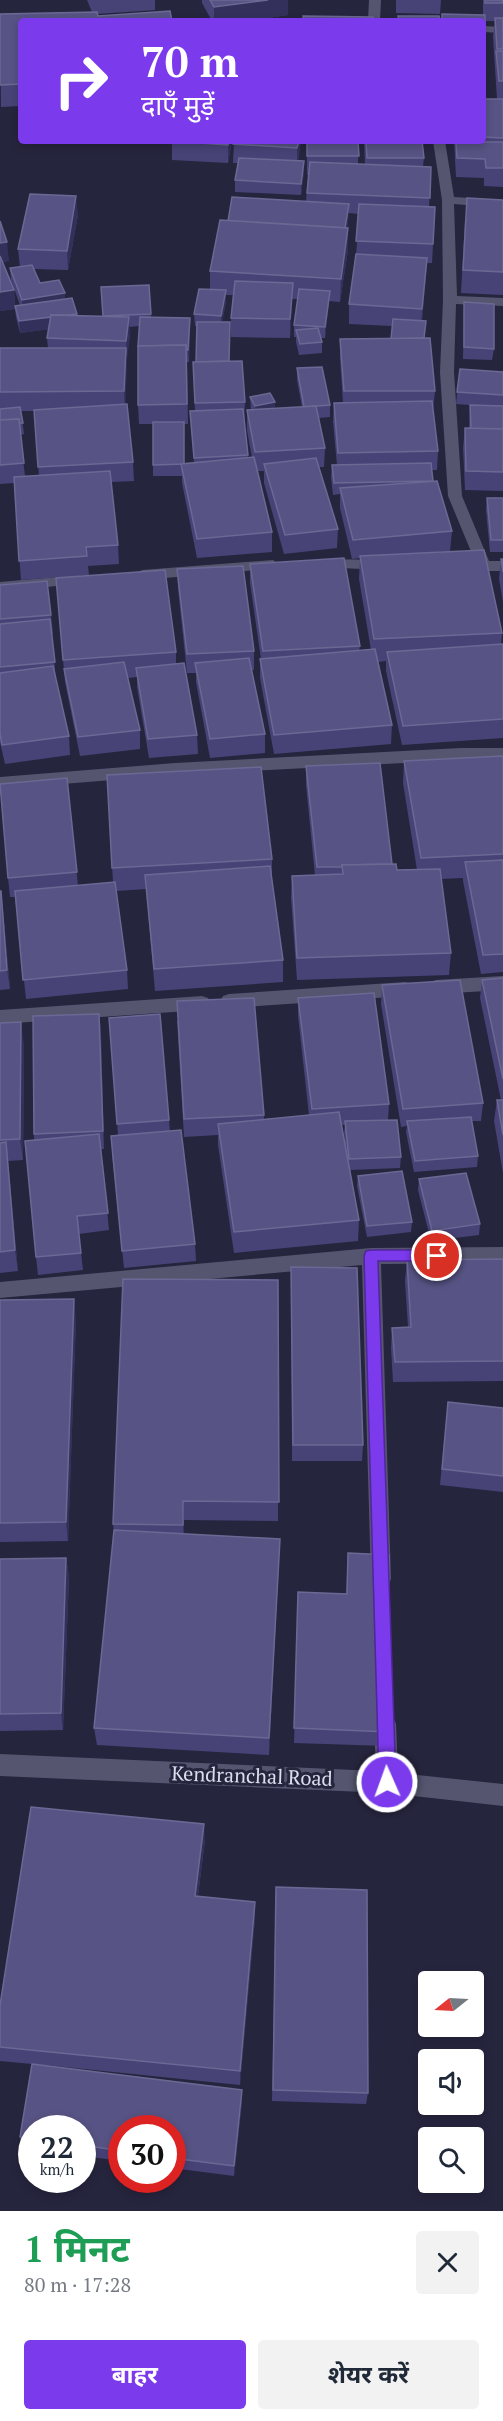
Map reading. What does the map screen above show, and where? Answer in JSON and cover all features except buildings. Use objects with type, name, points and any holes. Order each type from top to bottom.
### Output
[{"type":"street","points":[[374,18],[375,0]]},
{"type":"street","points":[[486,29],[503,30]]},
{"type":"street","points":[[439,144],[448,200],[455,495],[484,566]]},
{"type":"street","points":[[448,200],[503,204]]},
{"type":"street","points":[[450,300],[503,302]]},
{"type":"street","points":[[124,577],[289,564]]},
{"type":"street","points":[[312,564],[404,565]]},
{"type":"street","points":[[450,566],[503,566]]},
{"type":"street","points":[[0,586],[88,579]]},
{"type":"street","points":[[0,783],[175,769],[460,754],[503,754]]},
{"type":"street","points":[[0,1017],[503,983]]},
{"type":"street","points":[[371,1256],[382,1602]]},
{"type":"street","points":[[0,1290],[371,1256],[503,1256]]},
{"type":"street","points":[[385,1710],[387,1782]]},
{"type":"street","name":"Kendranchal Road","points":[[0,1765],[387,1782],[503,1795]]},
{"type":"route","points":[[387,1782],[371,1256],[437,1256]]}]
